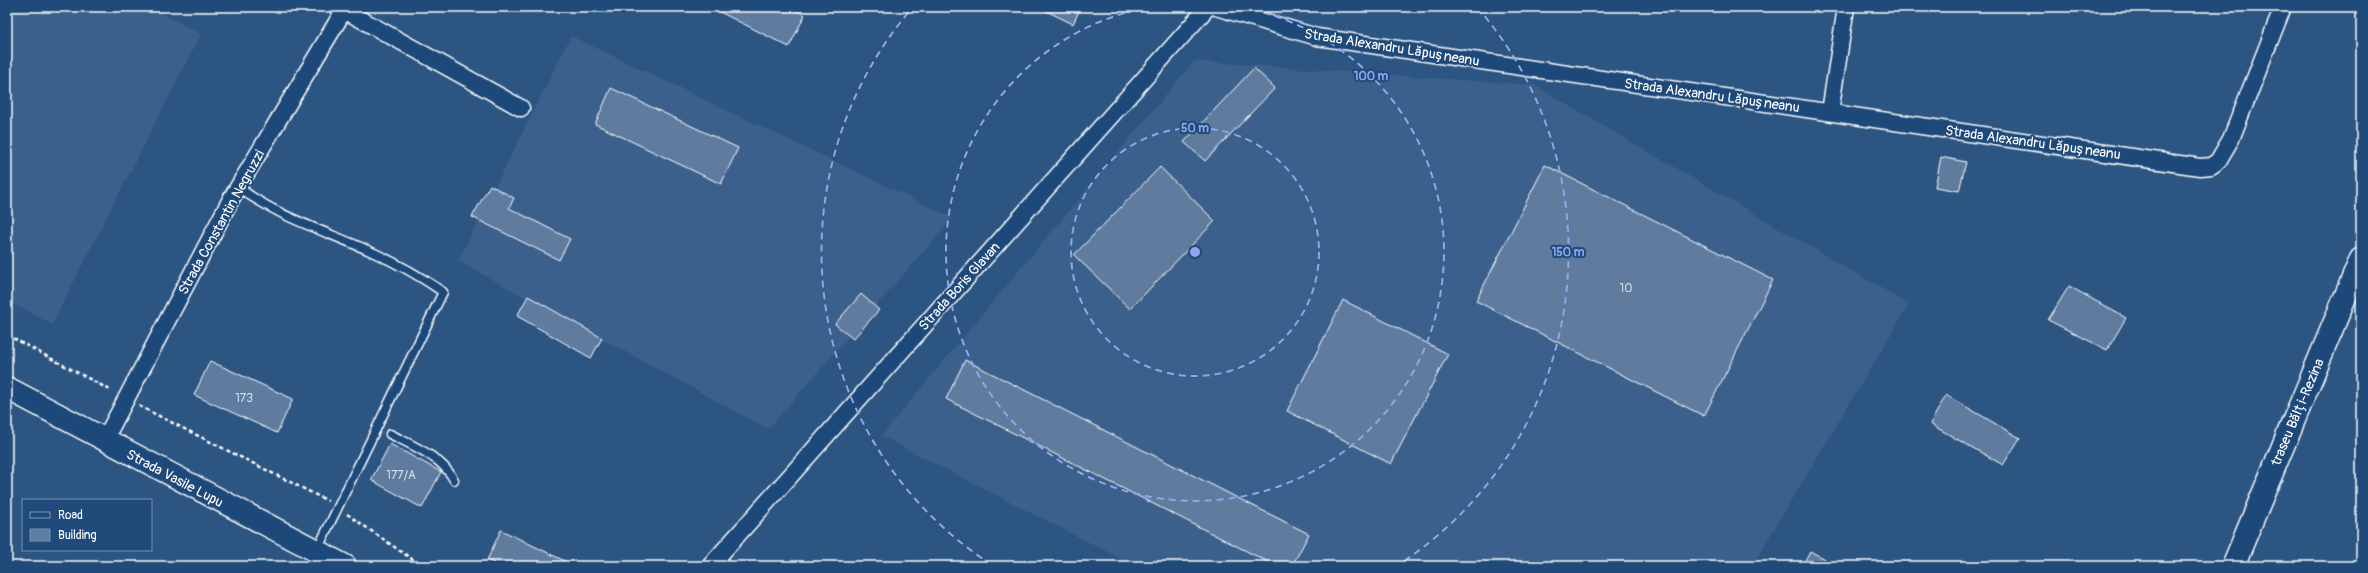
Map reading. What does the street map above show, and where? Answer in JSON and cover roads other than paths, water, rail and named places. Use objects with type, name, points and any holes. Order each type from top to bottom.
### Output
[{"type":"main road","name":"traseu Bălți-Rezina","points":[[2233,566],[2361,259]]},
{"type":"main road","name":"Strada Vasile Lupu","points":[[7,388],[104,441],[345,566]]},
{"type":"street","name":"Strada Boris Glavan","points":[[710,566],[1208,7]]},
{"type":"street","name":"Strada Alexandru Lăpușneanu","points":[[1216,7],[1317,37],[2200,167],[2211,166],[2218,161],[2231,139],[2283,7]]},
{"type":"street","points":[[1830,112],[1846,7]]},
{"type":"street","points":[[345,9],[521,108]]},
{"type":"street","name":"Strada Constantin Negruzzi","points":[[104,441],[238,188],[345,9]]},
{"type":"lane","points":[[238,188],[258,202],[290,219],[371,251],[414,272],[443,292],[316,552]]},
{"type":"lane","points":[[390,434],[438,461],[448,470],[454,480]]}]
